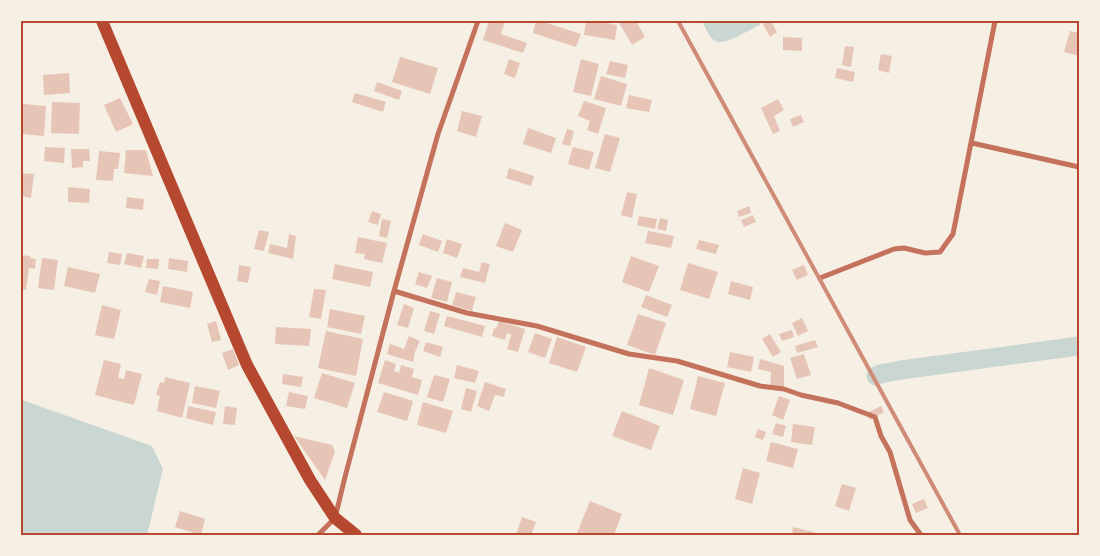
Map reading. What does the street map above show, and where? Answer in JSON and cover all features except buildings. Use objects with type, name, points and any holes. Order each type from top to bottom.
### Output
[{"type":"main road","points":[[102,21],[247,365],[310,480],[336,518],[356,535]]},
{"type":"street","points":[[318,535],[336,518],[394,291],[438,134],[478,21]]},
{"type":"street","points":[[820,278],[894,249],[904,248],[925,253],[940,252],[953,234],[995,21]]},
{"type":"street","points":[[972,143],[1079,167]]},
{"type":"street","points":[[394,291],[467,313],[537,326],[629,354],[677,361],[760,386],[784,389],[801,395],[838,403],[875,417],[881,436],[890,452],[910,520],[920,535]]},
{"type":"shaded area","points":[[702,21],[762,21],[760,25],[738,36],[719,42],[711,37]]},
{"type":"shaded area","points":[[22,400],[152,446],[163,469],[147,535],[21,535]]},
{"type":"waterway","points":[[876,376],[901,370],[1079,346]]},
{"type":"railway","points":[[678,21],[960,535]]}]
